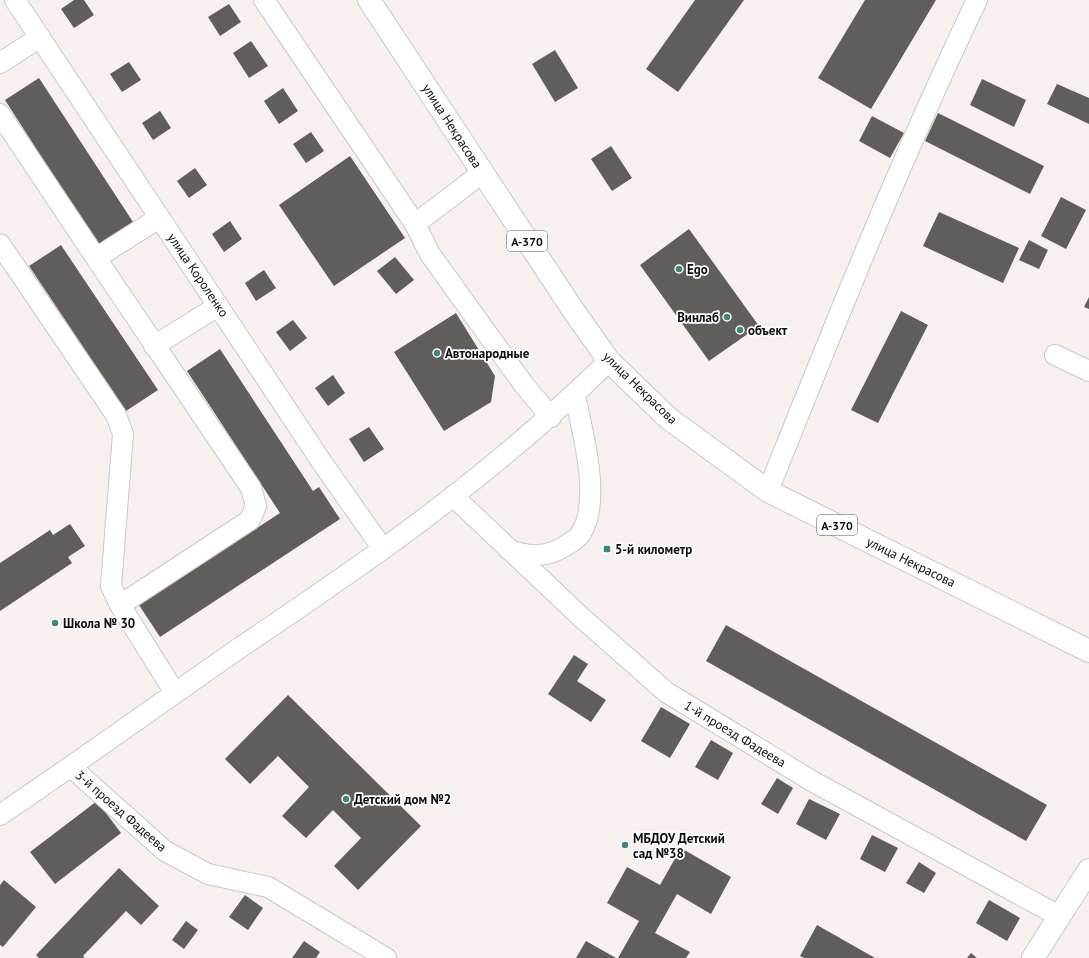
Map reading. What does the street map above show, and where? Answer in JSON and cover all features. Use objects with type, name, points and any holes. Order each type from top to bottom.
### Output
[{"type":"main road","name":"улица Некрасова","points":[[369,0],[571,307],[610,361],[668,418],[768,491],[1089,651]]},
{"type":"main road","points":[[1033,958],[1089,870]]},
{"type":"street","name":"улица Короленко","points":[[15,0],[323,464],[383,549]]},
{"type":"street","points":[[264,0],[415,224],[430,254],[524,384],[551,417]]},
{"type":"street","points":[[768,491],[889,195],[977,0]]},
{"type":"street","points":[[0,63],[40,37]]},
{"type":"street","points":[[0,114],[154,346],[251,488],[256,506],[250,520],[120,605]]},
{"type":"street","points":[[415,224],[482,173]]},
{"type":"street","points":[[96,258],[159,218]]},
{"type":"street","points":[[0,244],[116,415],[123,434],[111,586],[120,605],[175,693]]},
{"type":"street","points":[[154,346],[218,306]]},
{"type":"street","points":[[1055,355],[1089,371]]},
{"type":"street","points":[[0,815],[383,549],[453,496],[551,417],[610,361]]},
{"type":"street","points":[[509,550],[542,556],[556,552],[580,535],[586,524],[590,512],[590,484],[587,454],[575,394]]},
{"type":"street","name":"1-й проезд Фадеева","points":[[453,496],[581,618],[666,692],[812,780],[1059,916]]},
{"type":"street","name":"3-й проезд Фадеева","points":[[71,767],[165,851],[208,874],[268,887],[386,958]]},
{"type":"building","points":[[74,0],[84,0],[94,15],[74,28],[61,9]]},
{"type":"building","points":[[695,0],[744,0],[678,92],[646,69]]},
{"type":"building","points":[[865,0],[936,0],[871,109],[818,78]]},
{"type":"building","points":[[229,4],[241,22],[220,36],[208,17]]},
{"type":"building","points":[[251,41],[268,66],[249,78],[233,53]]},
{"type":"building","points":[[555,50],[578,88],[555,102],[532,64]]},
{"type":"building","points":[[129,62],[141,80],[122,92],[110,74]]},
{"type":"building","points":[[39,78],[133,222],[98,245],[5,100]]},
{"type":"building","points":[[982,79],[1026,100],[1014,127],[970,105]]},
{"type":"building","points":[[1057,84],[1089,98],[1089,124],[1047,104]]},
{"type":"building","points":[[283,88],[298,111],[279,124],[264,101]]},
{"type":"building","points":[[160,111],[171,128],[153,140],[142,123]]},
{"type":"building","points":[[938,113],[1044,166],[1030,194],[925,141]]},
{"type":"building","points":[[872,116],[904,133],[890,158],[859,141]]},
{"type":"building","points":[[311,132],[324,151],[306,163],[293,144]]},
{"type":"building","points":[[611,146],[632,178],[612,191],[591,159]]},
{"type":"building","points":[[350,156],[405,238],[334,286],[279,205]]},
{"type":"building","points":[[195,168],[207,185],[189,198],[177,181]]},
{"type":"building","points":[[1061,197],[1086,210],[1066,249],[1041,236]]},
{"type":"building","points":[[939,212],[1019,248],[1003,283],[923,246]]},
{"type":"building","points":[[230,221],[242,239],[224,252],[212,234]]},
{"type":"building","points":[[689,229],[759,326],[709,361],[640,265]]},
{"type":"building","points":[[1029,240],[1048,250],[1039,269],[1019,260]]},
{"type":"building","points":[[61,245],[158,390],[126,411],[29,266]]},
{"type":"building","points":[[395,257],[414,280],[396,294],[377,271]]},
{"type":"building","points":[[264,270],[276,288],[256,301],[245,283]]},
{"type":"building","points":[[1089,297],[1089,309],[1084,307]]},
{"type":"building","points":[[901,311],[928,325],[878,423],[851,410]]},
{"type":"building","points":[[456,313],[495,376],[491,402],[444,431],[394,352]]},
{"type":"building","points":[[293,320],[307,338],[290,351],[276,332]]},
{"type":"building","points":[[220,349],[313,491],[319,487],[340,519],[160,637],[139,605],[280,513],[187,371]]},
{"type":"building","points":[[333,375],[345,393],[328,406],[315,388]]},
{"type":"building","points":[[369,427],[384,449],[364,462],[349,439]]},
{"type":"building","points":[[70,524],[85,546],[68,557],[72,563],[0,611],[0,563],[50,530],[53,535]]},
{"type":"building","points":[[726,625],[1047,805],[1026,841],[706,661]]},
{"type":"building","points":[[574,655],[588,664],[577,681],[606,700],[591,722],[548,694]]},
{"type":"building","name":"Детский дом №2","points":[[288,695],[421,826],[358,890],[334,866],[361,838],[333,810],[306,838],[282,816],[309,787],[278,756],[250,784],[225,759]]},
{"type":"building","points":[[661,707],[690,724],[670,758],[641,741]]},
{"type":"building","points":[[711,740],[733,753],[718,780],[695,767]]},
{"type":"building","points":[[777,778],[793,788],[778,814],[761,804]]},
{"type":"building","points":[[809,799],[840,814],[826,840],[796,824]]},
{"type":"building","points":[[97,801],[121,833],[55,884],[30,852]]},
{"type":"building","points":[[872,835],[898,848],[885,872],[860,859]]},
{"type":"building","points":[[681,848],[731,877],[711,914],[677,894],[655,933],[690,952],[686,958],[618,958],[639,921],[607,903],[627,867],[660,885]]},
{"type":"building","points":[[919,862],[936,873],[924,893],[906,883]]},
{"type":"building","points":[[119,868],[159,906],[141,925],[126,911],[83,956],[85,958],[39,958],[36,955]]},
{"type":"building","points":[[4,880],[36,907],[3,947],[0,945],[0,885]]},
{"type":"building","points":[[245,895],[263,908],[248,930],[229,917]]},
{"type":"building","points":[[989,900],[1020,918],[1007,941],[976,923]]},
{"type":"building","points":[[186,921],[198,930],[184,949],[172,940]]},
{"type":"building","points":[[817,925],[875,958],[804,958],[800,956]]},
{"type":"building","points":[[304,941],[320,952],[316,958],[292,958]]},
{"type":"building","points":[[586,941],[616,958],[576,958]]},
{"type":"building","points":[[971,953],[977,958],[967,958]]},
{"type":"place","name":"Ego","points":[[679,269]]},
{"type":"place","name":"Винлаб","points":[[727,317]]},
{"type":"place","name":"объект","points":[[740,330]]},
{"type":"place","name":"Автонародные","points":[[437,353]]},
{"type":"place","name":"5-й километр","points":[[607,549]]},
{"type":"place","name":"Школа № 30","points":[[55,623]]},
{"type":"place","name":"Детский дом №2","points":[[346,799]]},
{"type":"place","name":"МБДОУ Детский сад №38","points":[[625,845]]}]
